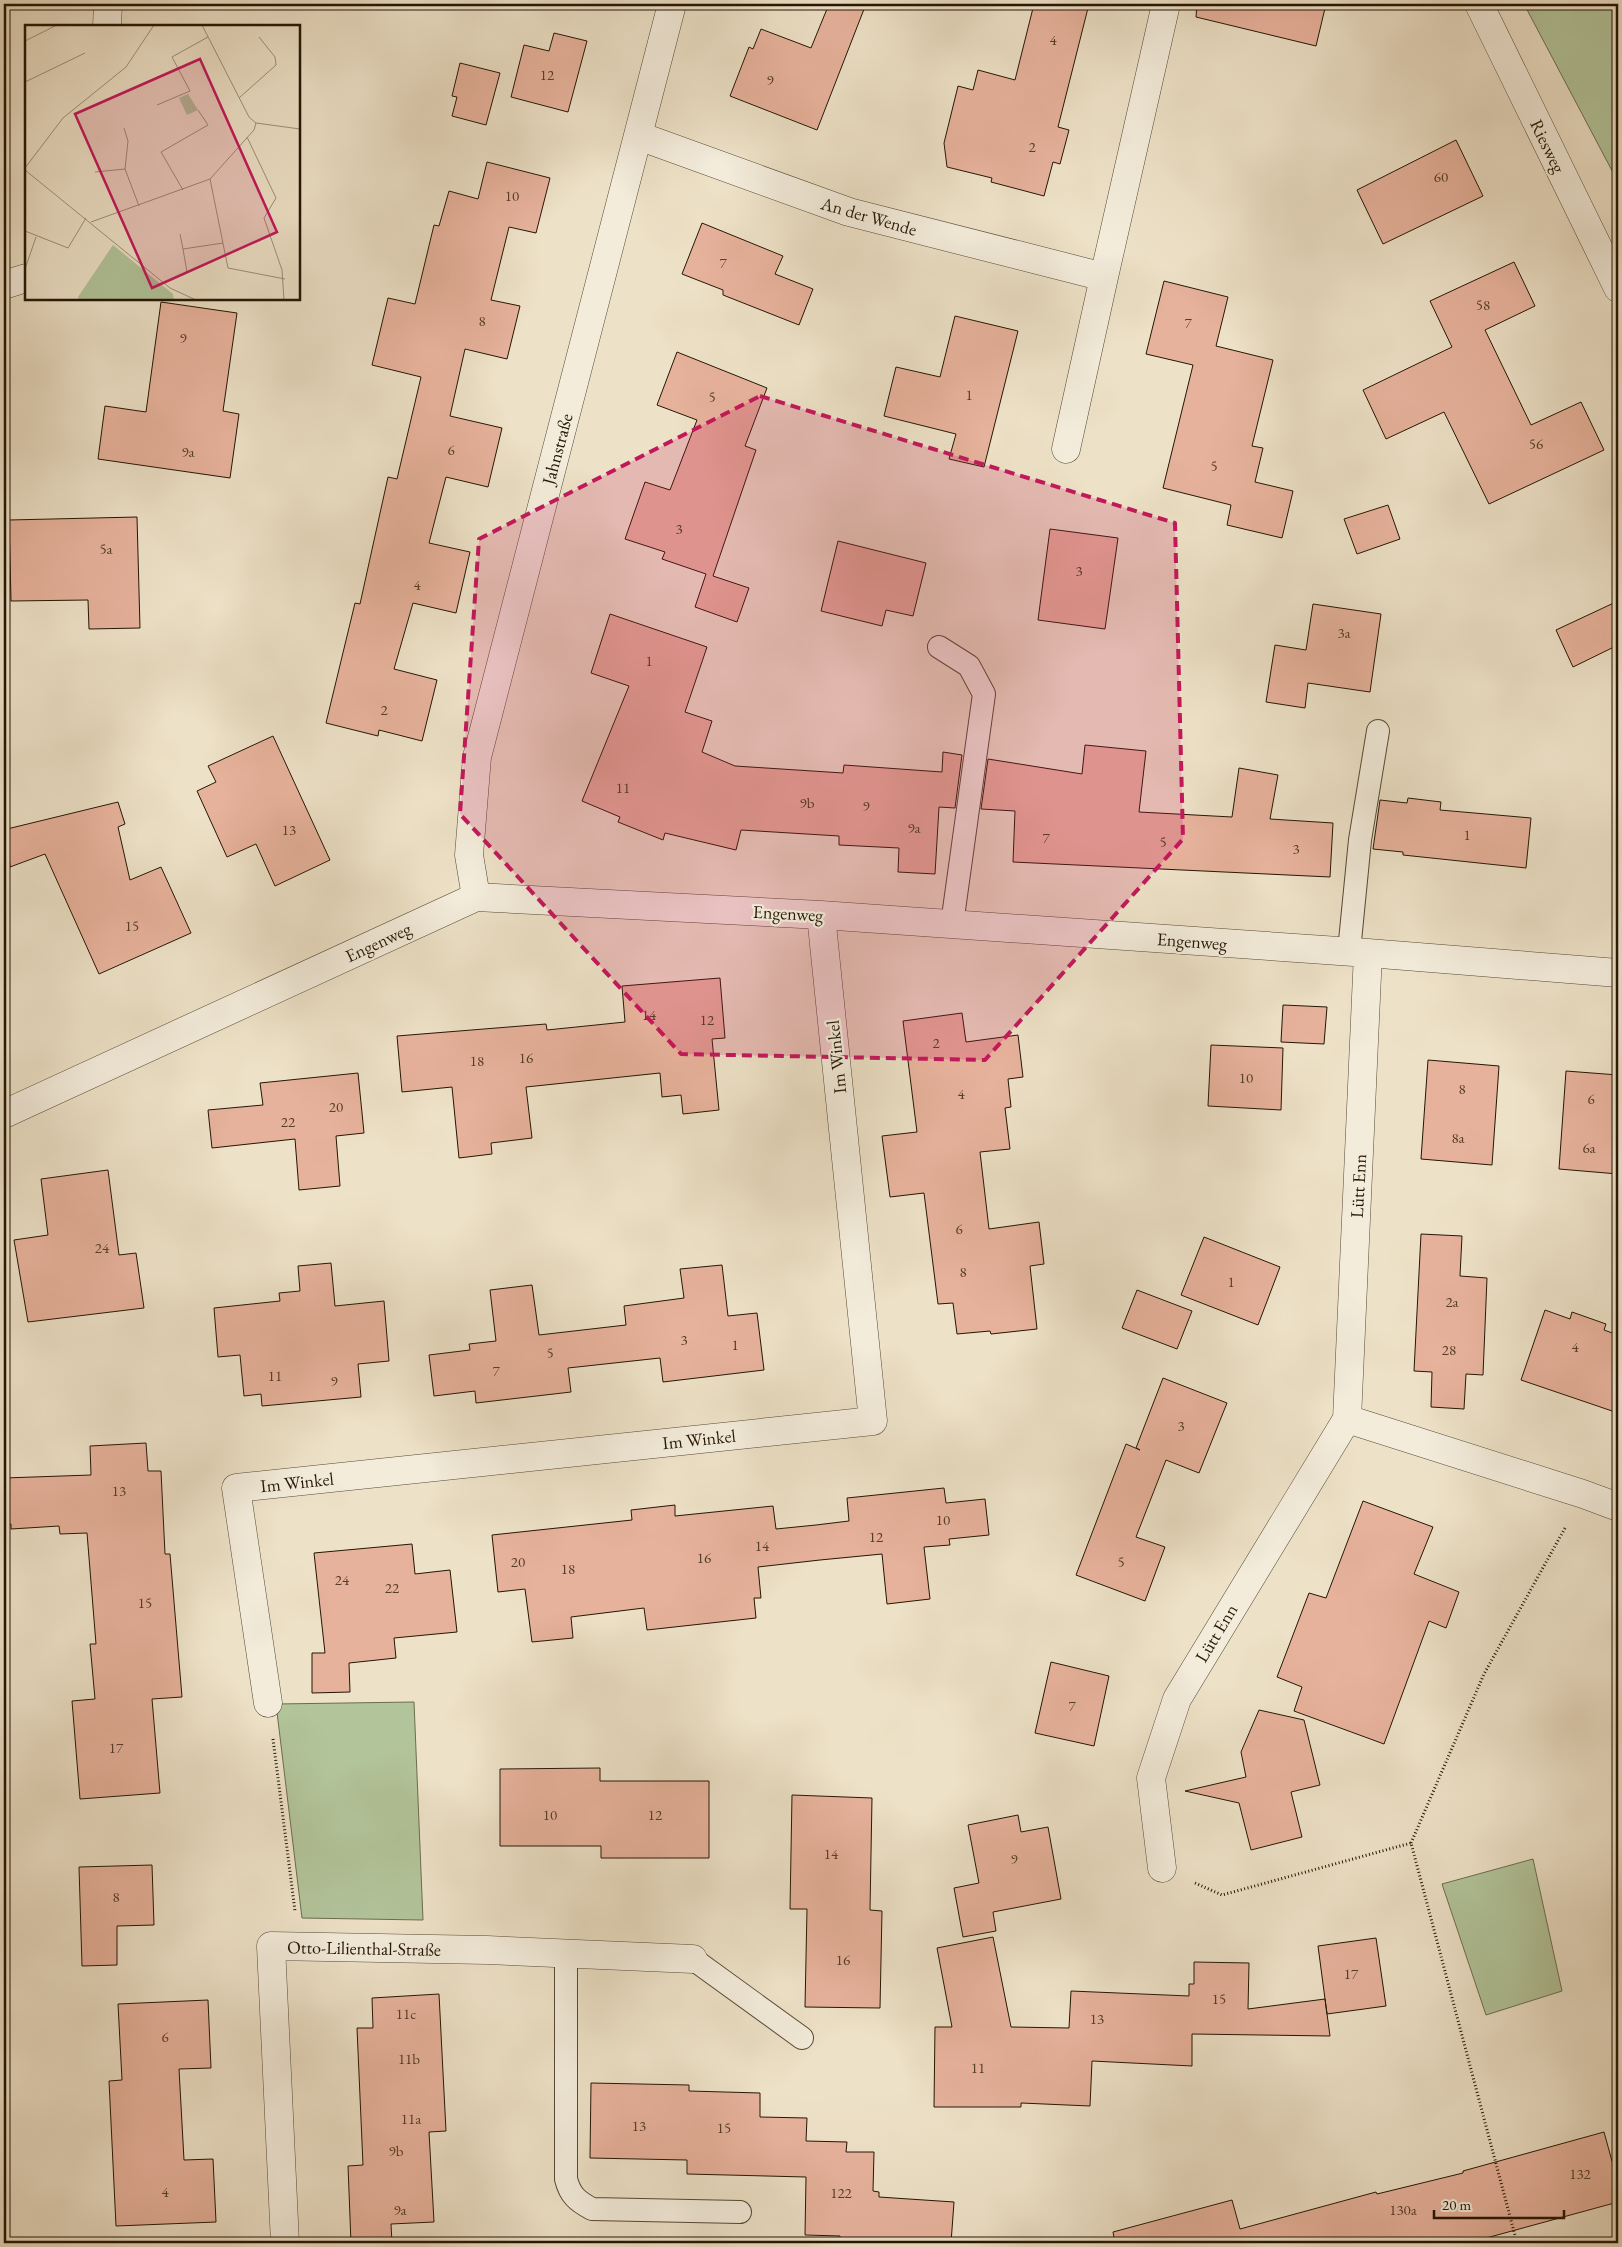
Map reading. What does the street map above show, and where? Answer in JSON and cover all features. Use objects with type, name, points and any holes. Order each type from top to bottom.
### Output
[{"type":"street","points":[[107,25],[108,4]]},
{"type":"street","name":"Jahnstraße","points":[[476,897],[470,855],[477,757],[672,4]]},
{"type":"street","points":[[1066,449],[1166,4]]},
{"type":"street","name":"Riesweg","points":[[1479,4],[1618,288]]},
{"type":"street","name":"An der Wende","points":[[639,136],[849,212],[1104,277]]},
{"type":"street","points":[[4,285],[25,278]]},
{"type":"street","name":"Engenweg","points":[[4,1114],[476,897],[821,915],[1359,952],[1618,973]]},
{"type":"street","name":"Im Winkel","points":[[268,1703],[236,1488],[873,1421],[821,915]]},
{"type":"street","name":"Lütt Enn","points":[[1162,1868],[1151,1778],[1176,1698],[1347,1419],[1359,952]]},
{"type":"street","points":[[1347,1419],[1583,1494],[1618,1507]]},
{"type":"street","name":"Otto-Lilienthal-Straße","points":[[285,2243],[271,1946],[566,1953],[693,1959]]},
{"type":"lane","points":[[939,647],[969,666],[984,694],[952,924]]},
{"type":"lane","points":[[1359,952],[1360,840],[1378,731]]},
{"type":"lane","points":[[566,1953],[566,2179],[570,2194],[581,2204],[592,2209],[740,2212]]},
{"type":"lane","points":[[693,1959],[802,2038]]},
{"type":"path","points":[[1517,2243],[1411,1844],[1484,1674],[1583,1494]]},
{"type":"path","points":[[268,1703],[300,1947]]},
{"type":"path","points":[[1162,1868],[1222,1895],[1411,1844]]},
{"type":"highlighted area","points":[[760,396],[1175,523],[1183,839],[985,1060],[681,1054],[460,814],[479,539]]},
{"type":"green space","points":[[1524,4],[1618,4],[1618,182]]},
{"type":"green space","points":[[414,1702],[423,1920],[302,1918],[276,1704]]},
{"type":"green space","points":[[1533,1859],[1562,1991],[1486,2015],[1442,1884]]},
{"type":"building","points":[[829,4],[866,4],[817,130],[730,96],[749,47],[753,49],[761,29],[811,48]]},
{"type":"building","points":[[1034,4],[1089,4],[1058,127],[1069,130],[1060,164],[1053,162],[1044,196],[991,182],[992,178],[947,167],[944,143],[958,86],[973,90],[978,70],[1015,80]]},
{"type":"building","points":[[1197,4],[1326,4],[1316,46],[1196,17]]},
{"type":"building","points":[[554,33],[587,41],[568,112],[511,97],[524,45],[549,51]]},
{"type":"building","points":[[460,63],[500,73],[486,125],[452,116],[457,97],[452,96]]},
{"type":"building","points":[[1456,140],[1483,196],[1383,244],[1357,190]]},
{"type":"building","points":[[487,162],[550,178],[536,233],[509,227],[491,300],[520,306],[507,359],[465,349],[450,416],[502,428],[488,487],[446,477],[429,543],[470,552],[456,613],[413,603],[394,669],[437,680],[422,741],[379,730],[378,736],[326,723],[355,603],[360,604],[388,477],[397,479],[421,377],[372,365],[388,298],[415,304],[434,225],[439,226],[449,191],[478,199]]},
{"type":"building","points":[[702,223],[783,256],[775,274],[813,289],[799,325],[723,295],[723,290],[682,274]]},
{"type":"building","points":[[1514,262],[1535,306],[1485,330],[1531,425],[1581,402],[1604,450],[1489,504],[1444,412],[1386,439],[1363,390],[1452,347],[1430,301]]},
{"type":"building","points":[[1164,281],[1228,297],[1216,346],[1273,360],[1252,446],[1263,448],[1255,482],[1293,491],[1282,538],[1227,525],[1231,505],[1163,488],[1193,365],[1146,354]]},
{"type":"building","points":[[161,302],[237,313],[223,411],[239,414],[230,478],[98,459],[105,406],[146,412]]},
{"type":"building","points":[[955,316],[1018,331],[984,467],[949,459],[956,434],[884,416],[896,367],[940,377]]},
{"type":"building","points":[[677,352],[767,388],[745,446],[756,450],[713,576],[749,588],[737,622],[695,607],[706,574],[662,559],[665,552],[625,539],[645,482],[670,490],[697,420],[657,405]]},
{"type":"building","points":[[1388,505],[1400,539],[1357,554],[1344,519]]},
{"type":"building","points":[[137,517],[140,628],[89,629],[88,600],[11,601],[9,520]]},
{"type":"building","points":[[1050,529],[1118,538],[1105,629],[1038,620]]},
{"type":"building","points":[[838,541],[926,563],[913,616],[886,610],[882,626],[821,611]]},
{"type":"building","points":[[1618,601],[1618,645],[1573,667],[1556,630]]},
{"type":"building","points":[[1313,604],[1381,614],[1370,692],[1308,683],[1305,708],[1266,702],[1275,645],[1306,650]]},
{"type":"building","points":[[610,614],[707,647],[685,712],[712,721],[702,752],[735,766],[843,773],[844,765],[942,772],[943,752],[962,755],[955,808],[939,807],[935,874],[898,872],[899,848],[839,845],[839,836],[741,830],[736,850],[665,833],[663,840],[618,822],[620,817],[582,801],[629,686],[591,673]]},
{"type":"building","points":[[273,736],[330,860],[275,886],[256,844],[227,857],[197,791],[216,782],[208,766]]},
{"type":"building","points":[[1085,745],[1146,751],[1139,812],[1232,817],[1239,768],[1278,775],[1270,819],[1333,823],[1330,877],[1013,862],[1015,811],[981,809],[988,759],[1082,774]]},
{"type":"building","points":[[1408,798],[1441,802],[1440,810],[1531,818],[1526,868],[1403,855],[1403,852],[1373,849],[1380,800],[1407,803]]},
{"type":"building","points":[[118,802],[125,824],[118,827],[130,880],[161,867],[191,933],[99,974],[45,854],[10,867],[7,829]]},
{"type":"building","points":[[720,978],[725,1038],[712,1039],[719,1110],[683,1114],[681,1095],[662,1097],[660,1073],[526,1087],[532,1138],[491,1143],[492,1154],[459,1158],[452,1087],[402,1092],[397,1036],[546,1024],[547,1030],[625,1022],[622,986]]},
{"type":"building","points":[[1283,1005],[1327,1007],[1324,1044],[1281,1042]]},
{"type":"building","points":[[962,1013],[966,1042],[1018,1035],[1023,1077],[1008,1079],[1011,1107],[1005,1108],[1010,1149],[980,1152],[989,1229],[1039,1222],[1044,1264],[1030,1266],[1037,1329],[991,1334],[990,1331],[957,1334],[953,1303],[938,1304],[924,1193],[890,1197],[882,1136],[917,1132],[903,1021]]},
{"type":"building","points":[[1211,1045],[1283,1048],[1281,1110],[1208,1106]]},
{"type":"building","points":[[1428,1060],[1499,1066],[1492,1165],[1421,1159]]},
{"type":"building","points":[[1566,1071],[1618,1075],[1618,1174],[1559,1169]]},
{"type":"building","points":[[358,1073],[364,1133],[336,1136],[340,1186],[299,1190],[295,1139],[212,1148],[208,1110],[263,1105],[260,1083]]},
{"type":"building","points":[[108,1170],[119,1255],[136,1253],[144,1308],[28,1322],[14,1240],[48,1235],[41,1179]]},
{"type":"building","points":[[1421,1234],[1462,1236],[1460,1276],[1487,1278],[1483,1375],[1466,1374],[1464,1409],[1431,1407],[1432,1372],[1414,1371]]},
{"type":"building","points":[[1204,1237],[1280,1267],[1258,1325],[1181,1295]]},
{"type":"building","points":[[331,1263],[335,1306],[384,1301],[389,1361],[358,1364],[361,1397],[262,1406],[261,1394],[244,1396],[240,1355],[218,1357],[214,1308],[280,1301],[279,1293],[300,1291],[298,1266]]},
{"type":"building","points":[[722,1265],[728,1316],[757,1313],[764,1370],[663,1382],[660,1358],[568,1368],[571,1392],[476,1403],[475,1391],[434,1396],[429,1355],[470,1350],[469,1344],[496,1341],[490,1290],[532,1285],[539,1335],[626,1325],[624,1306],[684,1298],[680,1269]]},
{"type":"building","points":[[1137,1290],[1192,1311],[1177,1349],[1122,1328]]},
{"type":"building","points":[[1545,1310],[1570,1319],[1572,1312],[1606,1324],[1604,1330],[1618,1335],[1618,1413],[1521,1380]]},
{"type":"building","points":[[1163,1378],[1227,1403],[1199,1473],[1166,1460],[1136,1537],[1165,1547],[1145,1601],[1076,1575],[1126,1444],[1140,1450],[1136,1448]]},
{"type":"building","points":[[146,1443],[148,1471],[161,1471],[165,1554],[170,1554],[182,1697],[152,1699],[160,1793],[80,1799],[72,1701],[95,1699],[90,1644],[96,1644],[87,1533],[60,1534],[59,1526],[11,1529],[11,1524],[4,1525],[4,1478],[91,1475],[90,1446]]},
{"type":"building","points":[[944,1488],[946,1503],[985,1499],[989,1535],[949,1539],[950,1545],[924,1547],[930,1599],[887,1604],[882,1554],[820,1560],[758,1567],[761,1598],[754,1598],[756,1618],[647,1630],[644,1608],[571,1617],[573,1638],[532,1642],[525,1589],[498,1592],[492,1535],[632,1520],[631,1510],[675,1505],[675,1516],[773,1506],[776,1529],[816,1525],[849,1521],[847,1498]]},
{"type":"building","points":[[1363,1501],[1433,1527],[1414,1574],[1459,1592],[1446,1628],[1429,1621],[1384,1744],[1294,1711],[1302,1687],[1277,1677],[1309,1593],[1326,1598]]},
{"type":"building","points":[[412,1544],[415,1574],[450,1570],[457,1632],[394,1638],[396,1658],[349,1663],[350,1692],[312,1693],[312,1653],[325,1653],[314,1553]]},
{"type":"building","points":[[1051,1662],[1109,1676],[1094,1746],[1035,1733]]},
{"type":"building","points":[[1259,1710],[1304,1720],[1320,1785],[1291,1792],[1302,1837],[1251,1850],[1239,1803],[1185,1791],[1246,1777],[1241,1752]]},
{"type":"building","points":[[600,1768],[600,1781],[709,1781],[709,1858],[601,1858],[601,1846],[500,1846],[500,1769]]},
{"type":"building","points":[[792,1795],[872,1798],[870,1910],[882,1911],[880,2008],[805,2007],[807,1909],[790,1909]]},
{"type":"building","points":[[1018,1815],[1021,1832],[1048,1827],[1061,1899],[993,1912],[996,1931],[963,1937],[954,1888],[979,1883],[968,1825]]},
{"type":"building","points":[[152,1865],[154,1925],[117,1926],[117,1965],[82,1966],[79,1867]]},
{"type":"building","points":[[993,1937],[1011,2027],[1069,2028],[1071,1991],[1189,1996],[1189,1984],[1194,1984],[1194,1962],[1249,1963],[1248,2009],[1325,1999],[1330,2036],[1192,2034],[1192,2066],[1092,2061],[1090,2106],[1021,2103],[1021,2107],[934,2107],[935,2027],[952,2027],[937,1948]]},
{"type":"building","points":[[1376,1938],[1386,2006],[1327,2014],[1318,1946]]},
{"type":"building","points":[[439,1994],[446,2131],[429,2132],[434,2222],[391,2224],[392,2243],[351,2243],[348,2166],[363,2165],[357,2028],[373,2028],[372,1998]]},
{"type":"building","points":[[208,2000],[211,2068],[179,2069],[184,2160],[213,2159],[216,2222],[116,2226],[109,2081],[122,2080],[118,2004]]},
{"type":"building","points":[[591,2083],[689,2085],[689,2091],[760,2093],[760,2117],[807,2118],[806,2141],[847,2142],[846,2152],[874,2152],[873,2191],[879,2192],[879,2197],[954,2202],[951,2243],[840,2243],[840,2236],[805,2235],[806,2177],[687,2174],[687,2160],[590,2158]]},
{"type":"building","points":[[1604,2132],[1618,2183],[1618,2202],[1468,2243],[1115,2243],[1113,2232],[1232,2200],[1240,2229],[1376,2192],[1377,2194],[1463,2173],[1463,2171]]}]
